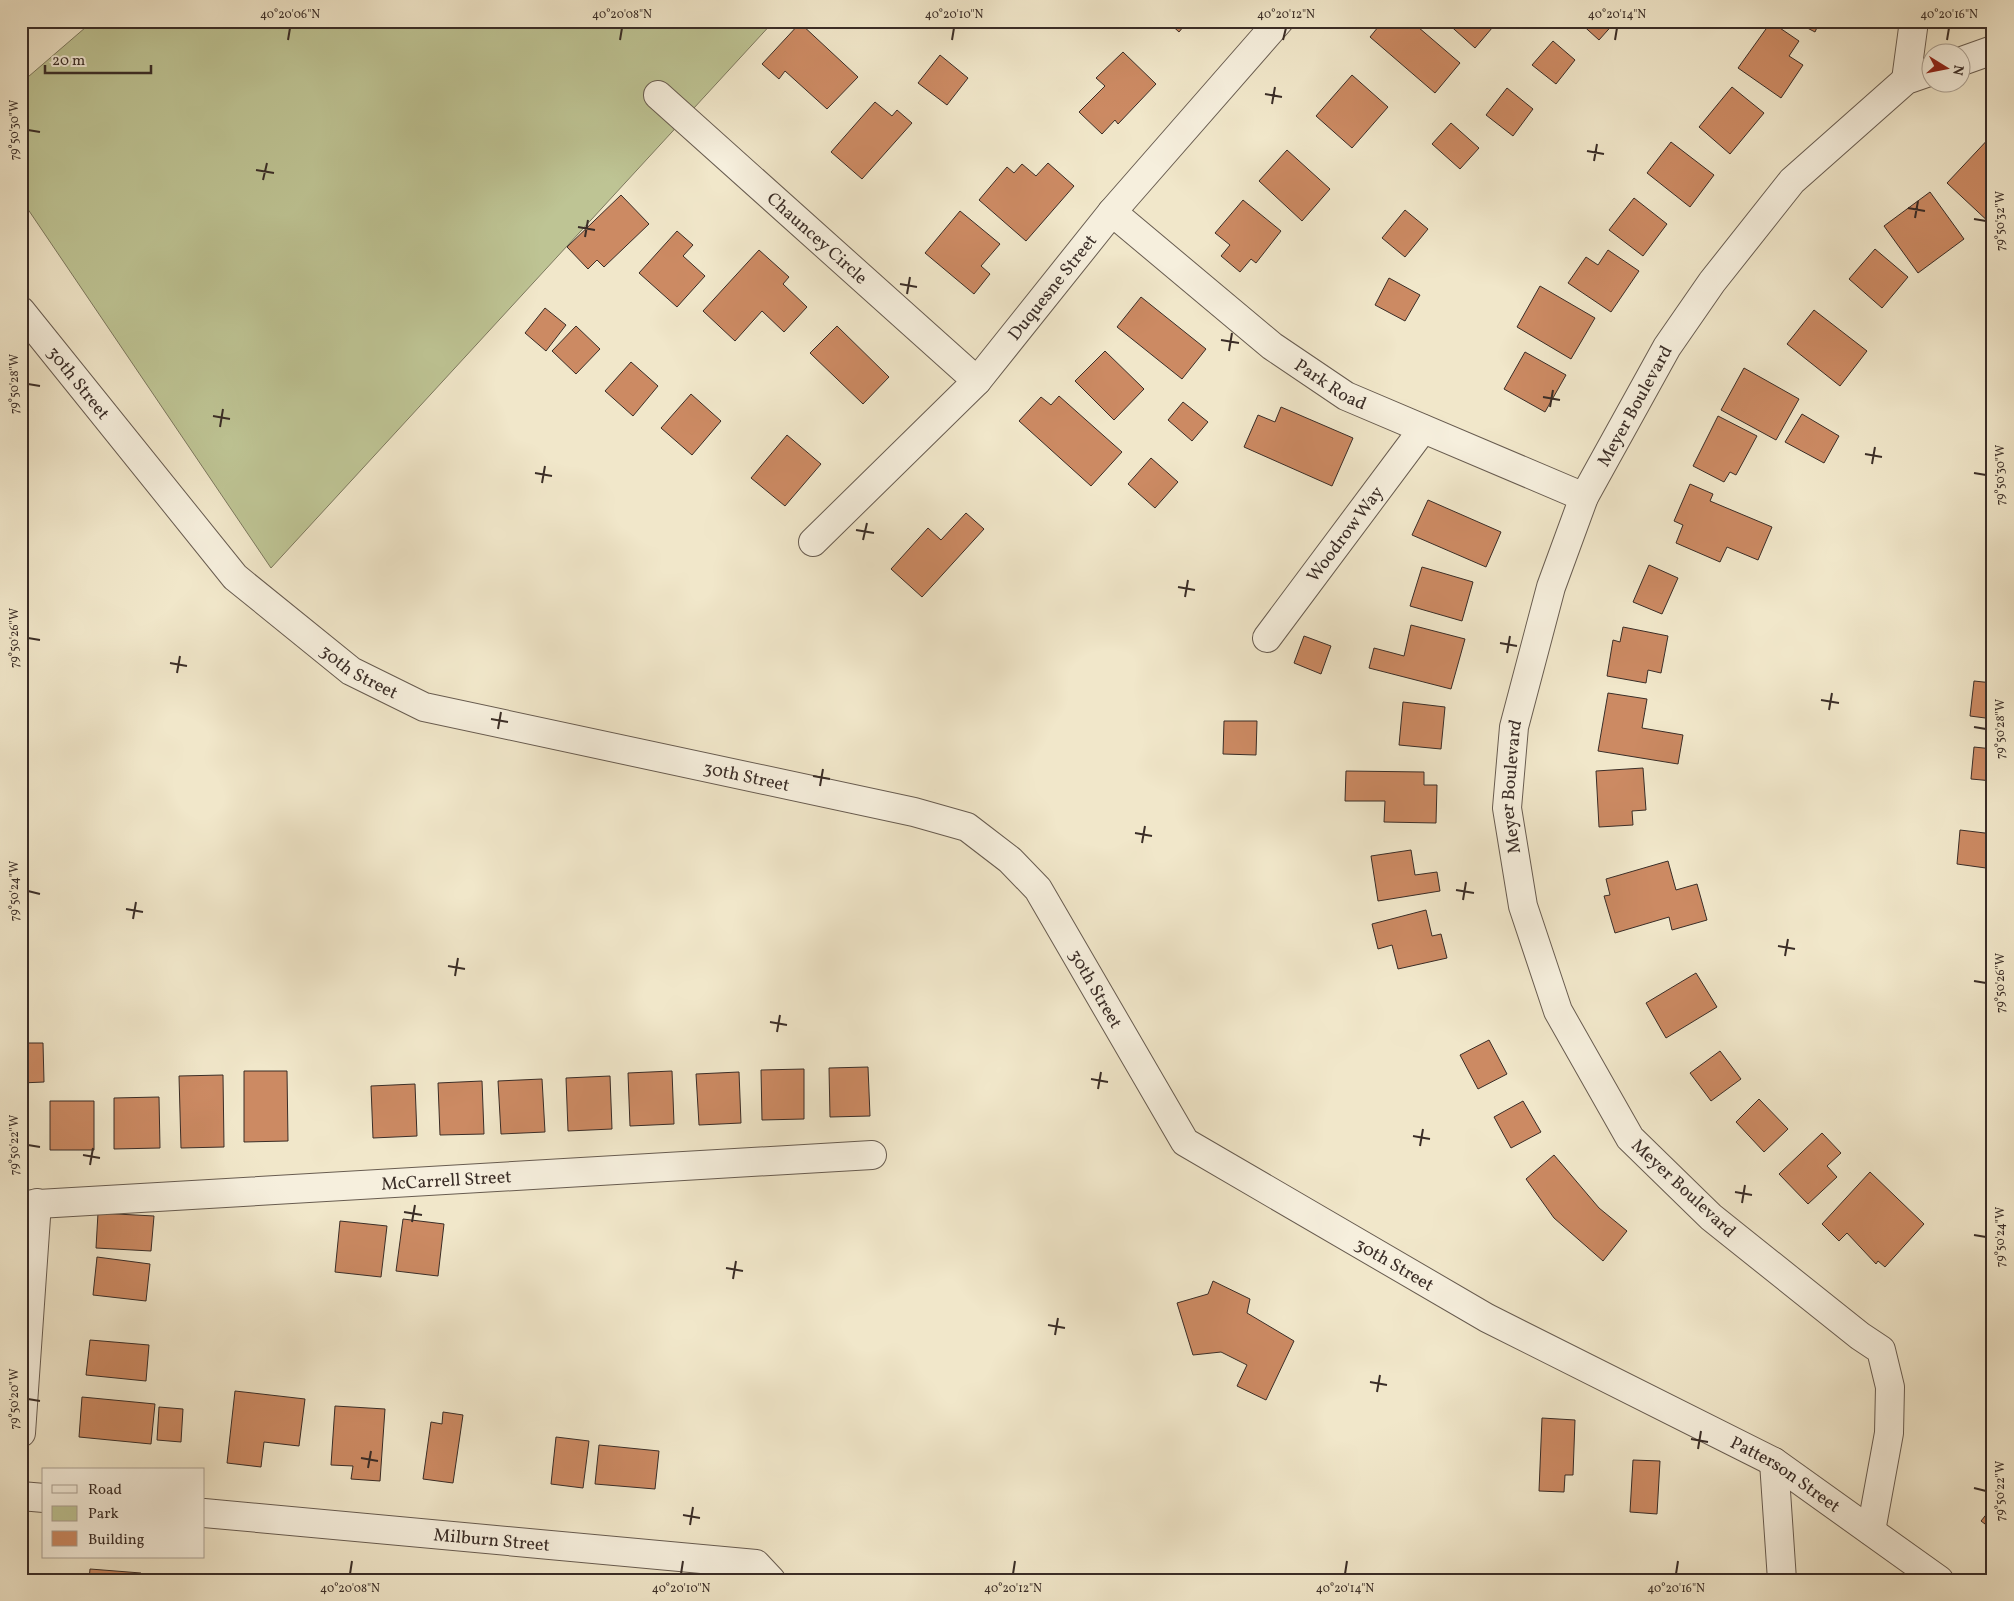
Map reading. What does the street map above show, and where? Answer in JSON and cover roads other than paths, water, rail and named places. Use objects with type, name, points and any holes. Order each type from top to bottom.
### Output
[{"type":"street","name":"Duquesne Street","points":[[813,542],[977,381],[1112,212],[1279,21]]},
{"type":"street","points":[[1914,21],[1919,76]]},
{"type":"street","points":[[1972,57],[1993,50]]},
{"type":"street","name":"Meyer Boulevard","points":[[1872,1531],[1889,1433],[1890,1387],[1881,1350],[1860,1336],[1711,1217],[1630,1138],[1558,1011],[1523,906],[1507,808],[1514,727],[1551,587],[1584,497],[1666,347],[1712,282],[1792,181],[1919,76]]},
{"type":"street","name":"Chauncey Circle","points":[[658,95],[977,381]]},
{"type":"street","name":"Park Road","points":[[1112,212],[1272,346],[1346,396],[1584,497]]},
{"type":"street","name":"30th Street","points":[[21,311],[235,577],[351,672],[424,707],[914,812],[967,827],[1010,860],[1038,889],[1185,1142],[1488,1318]]},
{"type":"street","name":"Woodrow Way","points":[[1267,638],[1423,429]]},
{"type":"street","name":"McCarrell Street","points":[[29,1204],[872,1155]]},
{"type":"street","points":[[21,1433],[29,1204]]},
{"type":"street","name":"Patterson Street","points":[[1488,1318],[1774,1462],[1939,1580]]},
{"type":"street","points":[[1774,1462],[1782,1580]]},
{"type":"street","points":[[21,1496],[42,1498]]},
{"type":"street","name":"Milburn Street","points":[[205,1512],[756,1564],[771,1580]]}]
